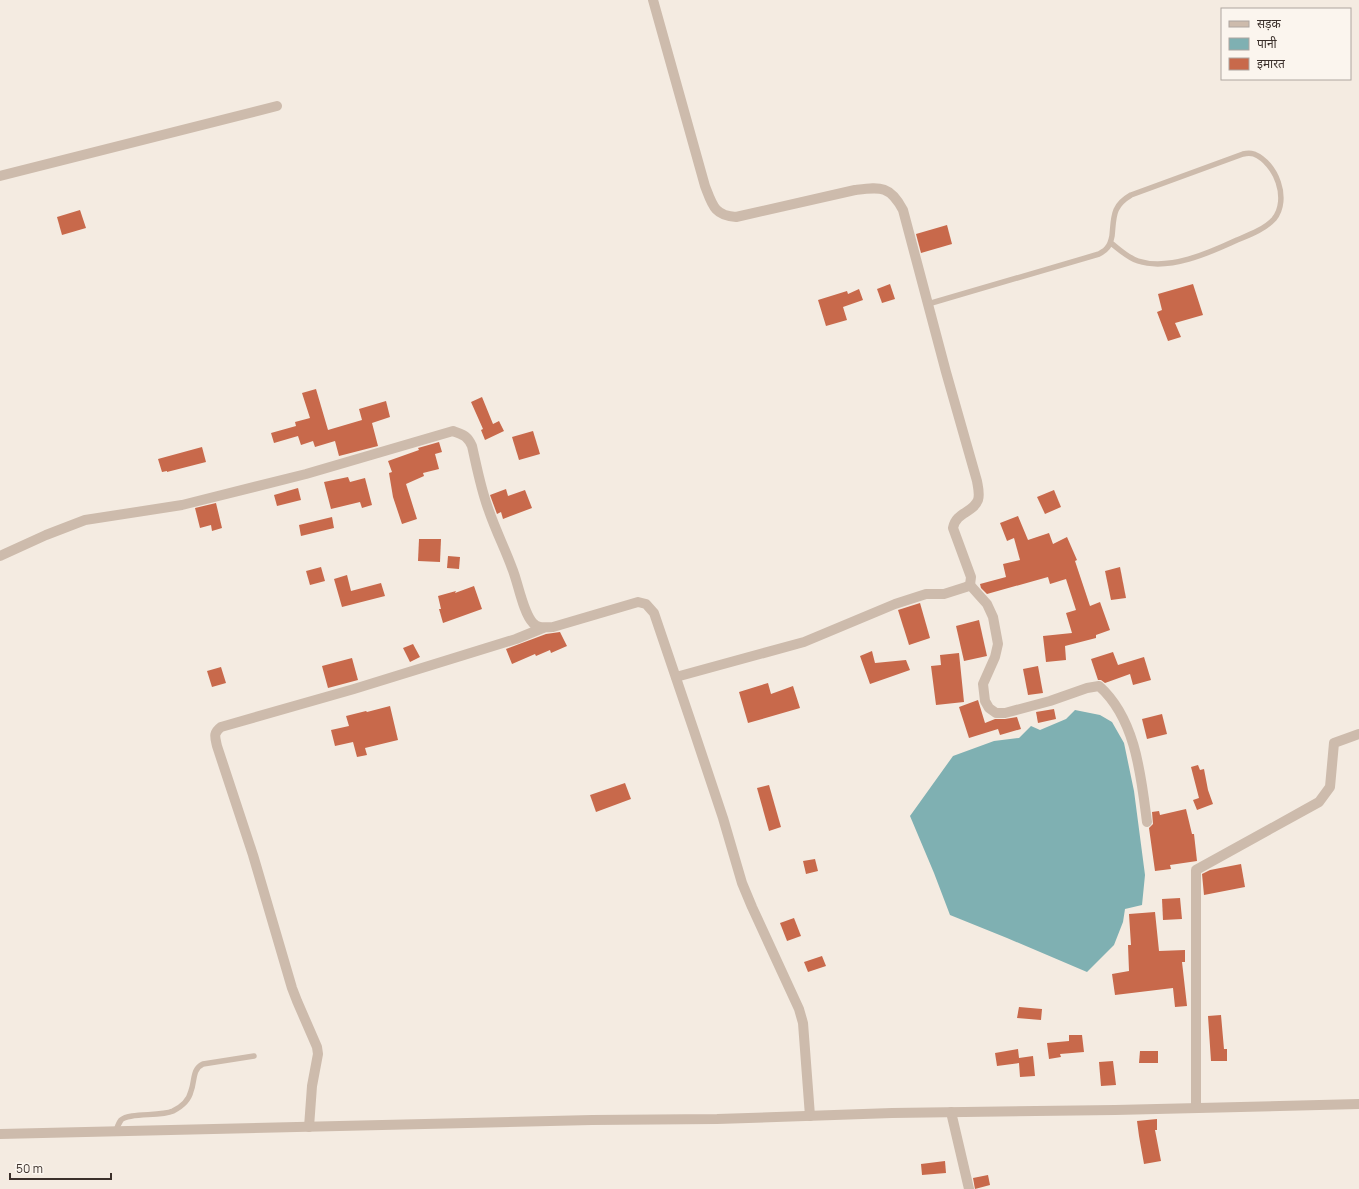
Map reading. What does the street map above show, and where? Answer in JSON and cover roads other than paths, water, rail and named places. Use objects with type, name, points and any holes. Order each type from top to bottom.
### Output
[{"type":"street","points":[[653,0],[706,186],[715,208],[721,214],[736,217],[855,190],[871,188],[882,189],[890,192],[896,198],[903,210],[979,492],[976,504],[957,518],[954,522],[953,528],[971,577],[970,585],[987,604],[993,618],[998,644],[995,656],[983,684],[985,701],[989,708],[996,713],[1005,713],[1050,701],[1087,688],[1099,686],[1114,702],[1127,728],[1140,768],[1147,822]]},
{"type":"street","points":[[0,176],[277,106]]},
{"type":"street","points":[[0,556],[46,535],[85,520],[182,505],[306,474],[453,430],[469,439],[483,494],[513,570],[526,610],[530,620],[534,624],[543,628]]},
{"type":"street","points":[[676,677],[804,642],[895,604],[926,594],[944,594],[961,590],[970,585]]},
{"type":"street","points":[[309,1127],[312,1086],[318,1054],[317,1047],[292,988],[253,855],[217,746],[214,736],[215,733],[221,727],[520,638],[543,628],[553,627],[638,602],[646,604],[654,613],[723,818],[742,883],[799,1009],[803,1023],[810,1116]]},
{"type":"street","points":[[1196,1107],[1196,870],[1319,802],[1330,787],[1334,743],[1359,734]]},
{"type":"street","points":[[0,1134],[1359,1104]]},
{"type":"street","points":[[951,1112],[968,1189]]},
{"type":"lane","points":[[928,304],[1099,254],[1111,243],[1115,214],[1118,205],[1124,199],[1131,195],[1243,154],[1253,153],[1263,159],[1272,170],[1279,185],[1281,199],[1279,210],[1274,219],[1254,232],[1210,252],[1187,260],[1153,264],[1138,261],[1130,258],[1111,243]]},
{"type":"lane","points":[[116,1132],[118,1125],[124,1119],[130,1117],[164,1114],[181,1106],[188,1099],[195,1072],[200,1065],[254,1056]]},
{"type":"water","points":[[1075,710],[1100,715],[1112,722],[1124,743],[1134,791],[1145,875],[1142,905],[1125,909],[1123,922],[1114,945],[1087,972],[950,915],[910,816],[953,756],[994,741],[1019,738],[1031,726],[1040,730],[1066,719]]}]
